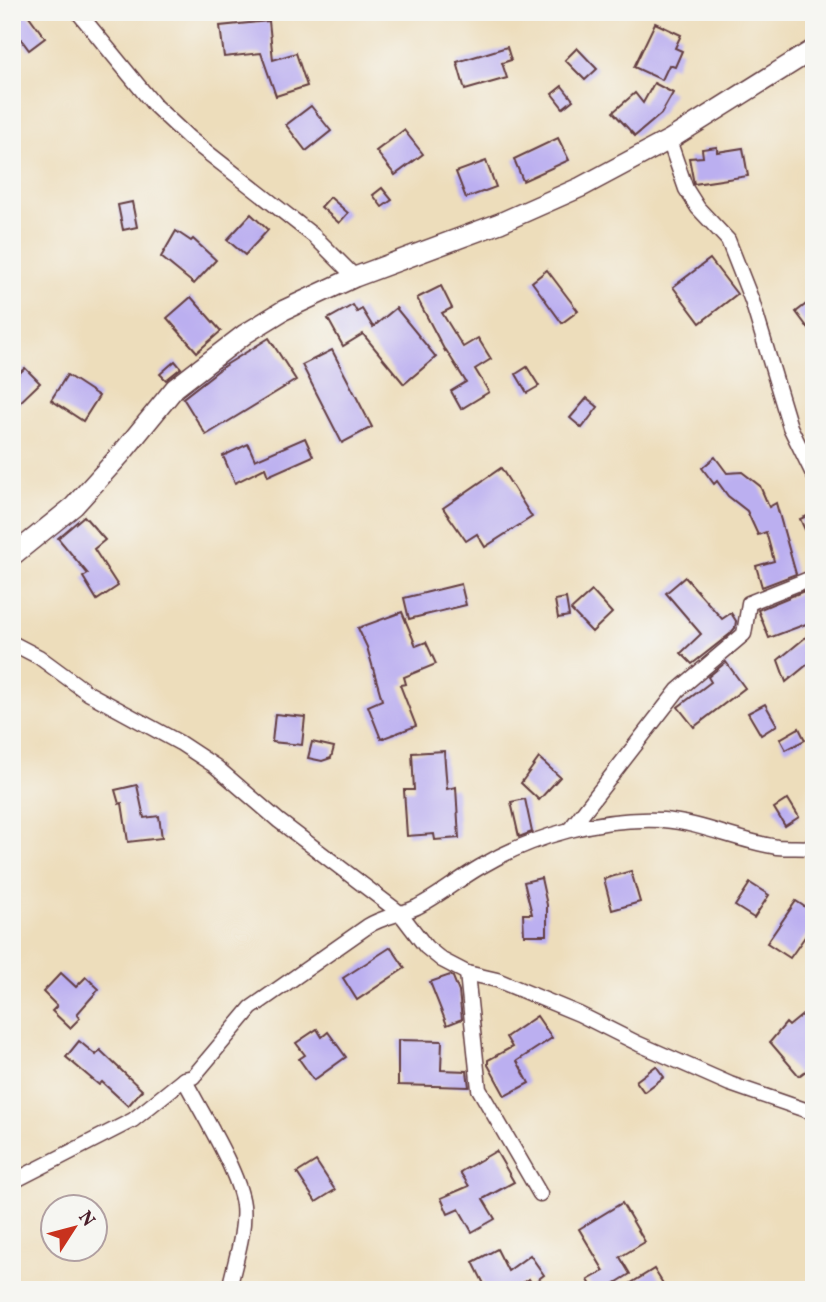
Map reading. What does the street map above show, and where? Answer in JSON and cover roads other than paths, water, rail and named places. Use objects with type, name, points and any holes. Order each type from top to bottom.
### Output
[{"type":"street","points":[[78,12],[163,114],[242,182],[314,236],[355,277]]},
{"type":"street","points":[[12,556],[74,506],[175,388],[245,334],[284,310],[355,277],[500,223],[581,187],[669,140],[814,49]]},
{"type":"street","points":[[669,140],[686,189],[698,208],[728,240],[752,301],[790,427],[814,476]]},
{"type":"street","points":[[570,828],[678,690],[744,634],[749,603],[814,577]]},
{"type":"street","points":[[12,643],[39,657],[88,693],[180,743],[215,766],[279,821],[400,913],[426,947],[442,960],[467,973],[497,980],[579,1014],[730,1084],[814,1113]]},
{"type":"street","points":[[12,1182],[133,1120],[184,1079],[193,1077],[251,1008],[379,919],[417,907],[482,866],[570,828],[614,821],[664,821],[706,828],[777,847],[814,848]]},
{"type":"street","points":[[467,973],[480,1089],[540,1194]]},
{"type":"street","points":[[184,1079],[231,1171],[243,1206],[243,1222],[229,1290]]}]
